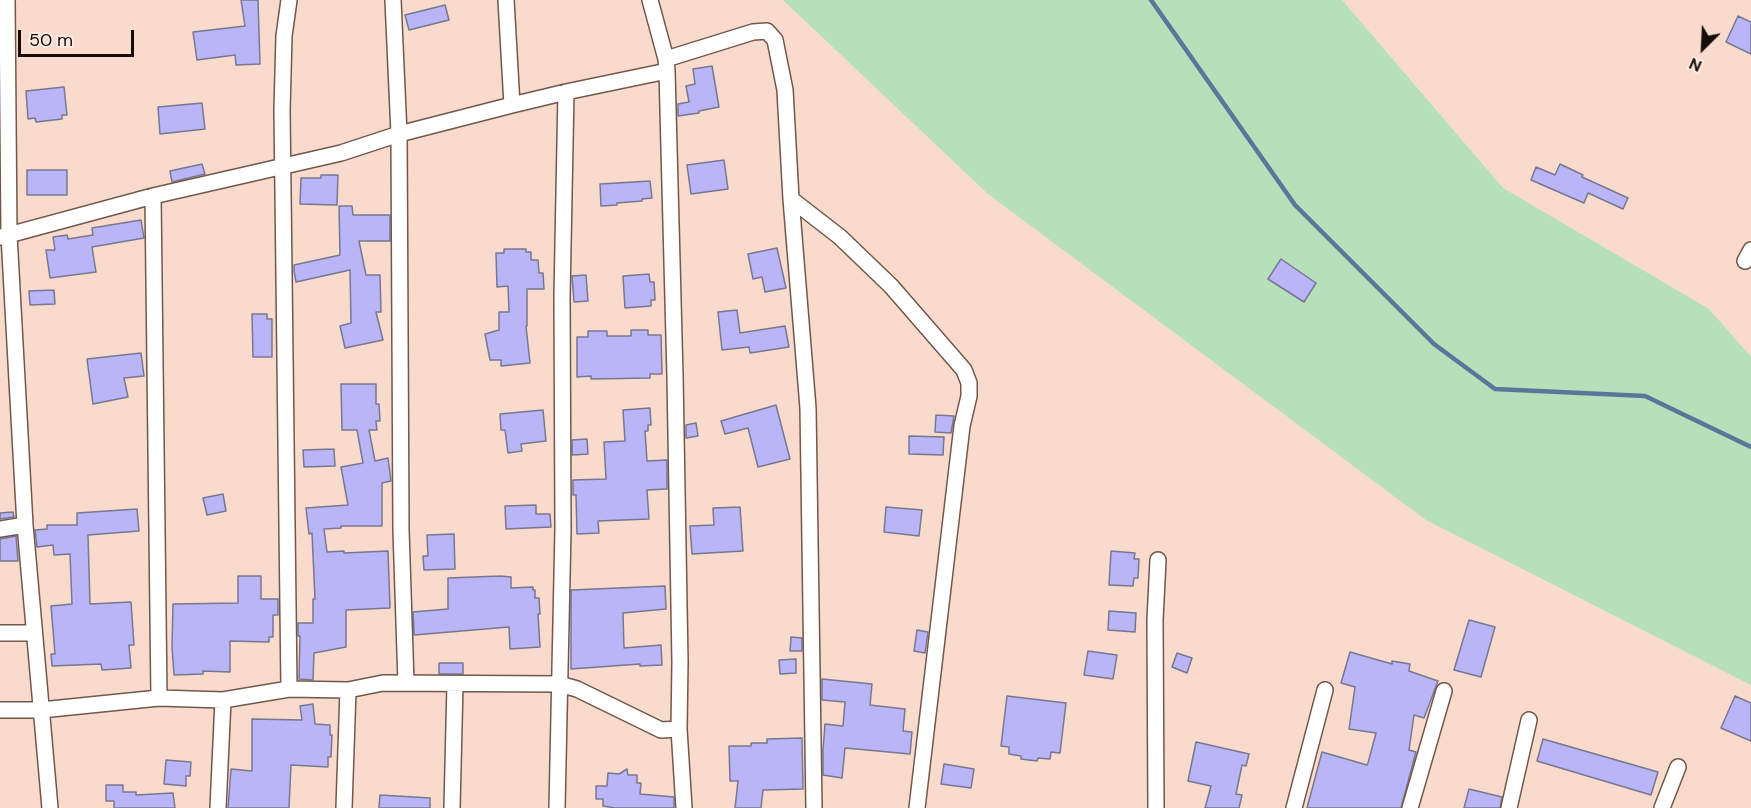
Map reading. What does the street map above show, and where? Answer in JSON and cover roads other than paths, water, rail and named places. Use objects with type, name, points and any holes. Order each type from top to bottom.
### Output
[{"type":"street","points":[[7,0],[4,236],[25,525],[50,808]]},
{"type":"street","points":[[289,0],[284,36],[282,110],[289,689]]},
{"type":"street","points":[[393,0],[399,134],[401,530],[406,683]]},
{"type":"street","points":[[506,0],[512,105]]},
{"type":"street","points":[[650,0],[666,65],[676,400],[679,729],[684,808]]},
{"type":"street","points":[[4,236],[153,196],[341,153],[399,134],[666,65],[753,32],[767,31],[775,40],[784,90],[808,408],[814,808]]},
{"type":"street","points":[[557,808],[563,529],[562,296],[566,92]]},
{"type":"street","points":[[153,196],[159,698]]},
{"type":"street","points":[[791,200],[840,237],[891,286],[964,369],[969,382],[917,808]]},
{"type":"street","points":[[0,529],[25,525]]},
{"type":"street","points":[[1156,808],[1155,620],[1158,560]]},
{"type":"street","points":[[0,633],[34,633]]},
{"type":"street","points":[[0,710],[41,710],[159,698],[223,700],[289,689],[348,690],[383,683],[559,684],[577,689],[661,730],[679,729]]},
{"type":"street","points":[[452,808],[455,684]]},
{"type":"street","points":[[344,808],[348,690]]},
{"type":"street","points":[[1294,808],[1325,690]]},
{"type":"street","points":[[1410,808],[1444,691]]},
{"type":"street","points":[[218,808],[223,700]]},
{"type":"street","points":[[1509,808],[1529,720]]},
{"type":"street","points":[[1662,808],[1678,767]]},
{"type":"waterway","points":[[1151,0],[1295,205],[1434,344],[1495,389],[1645,396],[1751,447]]}]
